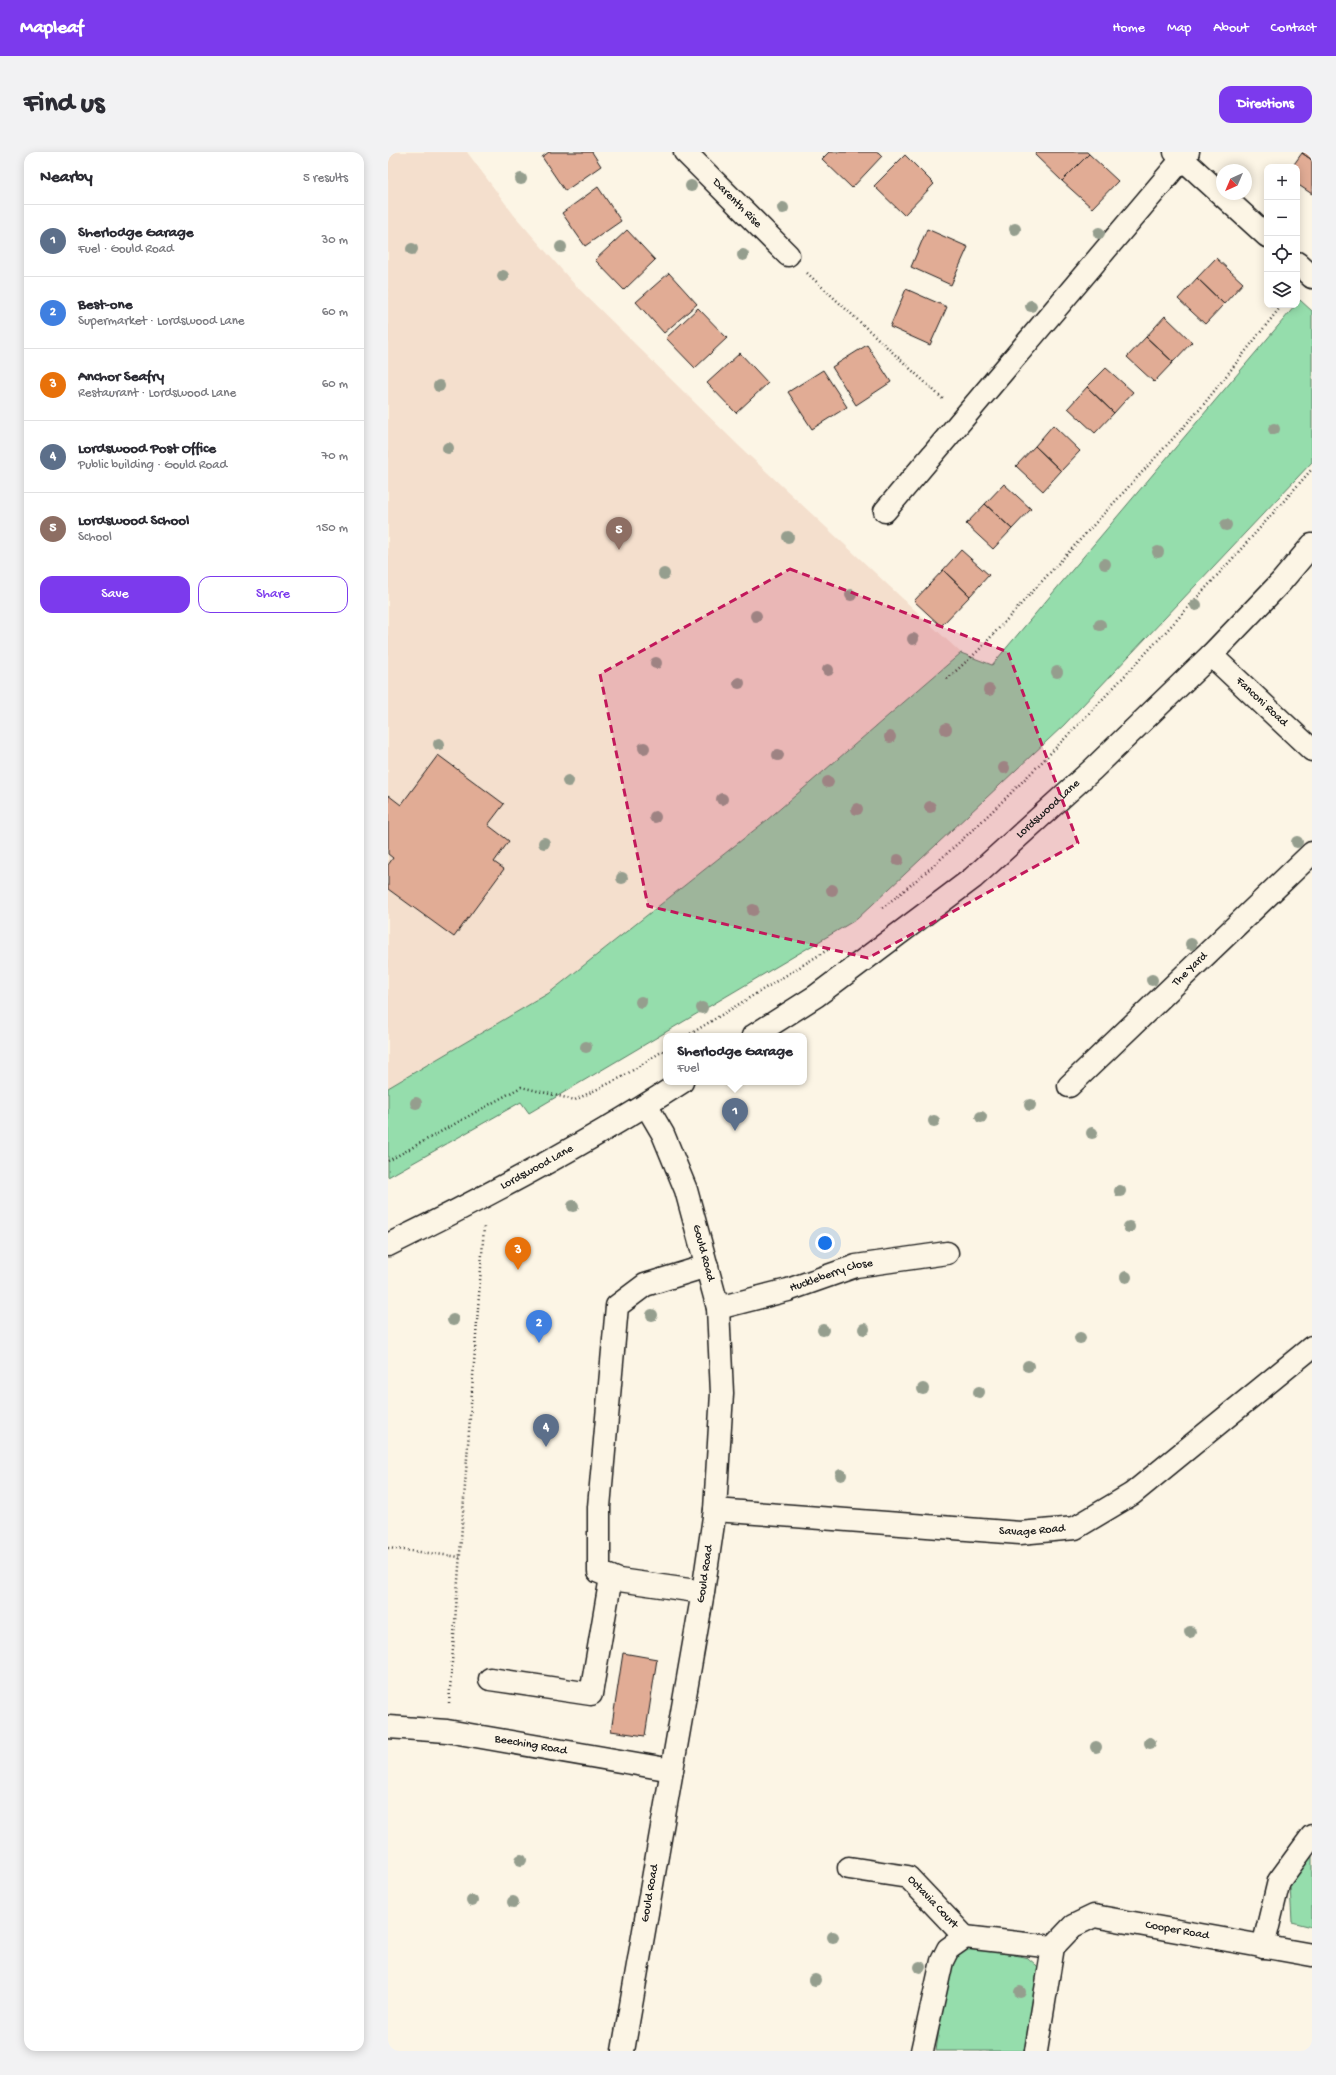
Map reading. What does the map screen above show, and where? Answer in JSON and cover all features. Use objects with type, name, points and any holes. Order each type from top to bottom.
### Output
[{"type":"street","name":"Darenth Rise","points":[[685,152],[788,255]]},
{"type":"street","points":[[885,511],[964,418],[1182,154],[1264,233]]},
{"type":"street","points":[[1300,266],[1312,277]]},
{"type":"street","name":"Lordswood Lane","points":[[759,1033],[816,996],[973,878],[1093,769],[1211,655],[1281,582],[1312,545]]},
{"type":"street","name":"Fanconi Road","points":[[1211,655],[1312,750]]},
{"type":"street","name":"The Yard","points":[[1068,1086],[1312,853]]},
{"type":"street","name":"Lordswood Lane","points":[[388,1245],[486,1197],[646,1105],[677,1085]]},
{"type":"street","name":"Gould Road","points":[[623,2051],[703,1592],[715,1510],[722,1393],[718,1308],[707,1266],[686,1190],[663,1134],[646,1105]]},
{"type":"street","name":"Huckleberry Close","points":[[718,1308],[788,1290],[856,1266],[947,1253]]},
{"type":"street","points":[[703,1592],[619,1580],[599,1572],[599,1507],[617,1306],[645,1285],[707,1266]]},
{"type":"street","name":"Savage Road","points":[[715,1510],[1020,1533],[1075,1528],[1132,1494],[1312,1347]]},
{"type":"street","points":[[490,1679],[591,1694],[611,1577]]},
{"type":"street","name":"Beeching Road","points":[[388,1727],[447,1731],[672,1770]]},
{"type":"street","points":[[1263,1947],[1279,1881],[1312,1836]]},
{"type":"street","name":"Octavia Court","points":[[849,1868],[908,1877],[965,1937]]},
{"type":"street","name":"Cooper Road","points":[[1053,1947],[1073,1926],[1094,1916],[1312,1955]]},
{"type":"street","points":[[922,2051],[942,1961],[948,1949],[965,1937],[1053,1947],[1036,2051]]},
{"type":"path","points":[[788,255],[964,418]]},
{"type":"path","points":[[947,679],[978,651],[1200,409],[1280,308]]},
{"type":"path","points":[[876,913],[919,880],[1018,787],[1138,663],[1312,469]]},
{"type":"path","points":[[692,1033],[831,948]]},
{"type":"path","points":[[388,1160],[521,1087],[575,1100],[622,1077],[663,1051]]},
{"type":"path","points":[[447,1731],[486,1197]]},
{"type":"path","points":[[388,1548],[460,1557]]},
{"type":"highlighted area","points":[[790,569],[1008,652],[1078,843],[868,958],[648,906],[600,674]]},
{"type":"shaded area","points":[[388,152],[467,152],[514,215],[575,285],[740,447],[961,653],[767,820],[549,993],[388,1088]]},
{"type":"green space","points":[[1300,300],[1312,311],[1312,462],[1064,725],[857,919],[529,1113],[521,1102],[388,1177],[388,1088],[549,993],[767,820],[961,653],[992,665],[1293,308],[1300,308]]},
{"type":"green space","points":[[1312,1854],[1312,1927],[1292,1922],[1290,1886]]},
{"type":"green space","points":[[971,1945],[1028,1958],[1043,1971],[1025,2051],[936,2051],[947,1970],[956,1949]]},
{"type":"building","points":[[549,152],[592,152],[601,166],[565,191],[542,157]]},
{"type":"building","points":[[829,152],[878,152],[882,156],[852,188],[822,159]]},
{"type":"building","points":[[1037,152],[1087,152],[1089,154],[1062,181],[1035,155]]},
{"type":"building","points":[[1312,152],[1312,160],[1302,153]]},
{"type":"building","points":[[1302,153],[1312,160],[1312,194],[1300,186],[1300,164],[1294,164]]},
{"type":"building","points":[[1089,154],[1118,181],[1092,208],[1062,181]]},
{"type":"building","points":[[905,155],[934,184],[904,215],[874,186]]},
{"type":"building","points":[[598,187],[621,221],[585,246],[562,213]]},
{"type":"building","points":[[927,229],[968,247],[951,285],[911,267]]},
{"type":"building","points":[[627,230],[655,260],[624,290],[595,260]]},
{"type":"building","points":[[1216,258],[1243,283],[1224,304],[1197,278]]},
{"type":"building","points":[[669,273],[697,304],[664,333],[636,302]]},
{"type":"building","points":[[1197,278],[1224,304],[1205,324],[1178,299]]},
{"type":"building","points":[[906,289],[947,307],[930,345],[890,327]]},
{"type":"building","points":[[698,308],[727,338],[695,368],[666,338]]},
{"type":"building","points":[[1165,316],[1192,342],[1173,362],[1146,337]]},
{"type":"building","points":[[1146,337],[1173,362],[1154,382],[1127,357]]},
{"type":"building","points":[[867,345],[891,382],[856,405],[832,367]]},
{"type":"building","points":[[740,353],[768,383],[736,413],[707,383]]},
{"type":"building","points":[[1106,368],[1133,392],[1114,413],[1087,387]]},
{"type":"building","points":[[823,370],[847,407],[812,429],[788,392]]},
{"type":"building","points":[[1087,387],[1114,413],[1095,433],[1068,408]]},
{"type":"building","points":[[1053,425],[1080,451],[1061,471],[1035,446]]},
{"type":"building","points":[[1035,446],[1061,471],[1043,491],[1016,466]]},
{"type":"building","points":[[1004,484],[1031,509],[1012,529],[985,504]]},
{"type":"building","points":[[985,504],[1012,529],[993,549],[966,524]]},
{"type":"building","points":[[961,550],[989,575],[970,596],[943,570]]},
{"type":"building","points":[[943,570],[970,596],[941,626],[914,601]]},
{"type":"building","points":[[438,755],[504,804],[488,825],[509,841],[494,862],[504,869],[454,937],[388,889],[388,865],[393,858],[388,854],[388,795],[401,805]]},
{"type":"building","points":[[623,1653],[657,1659],[645,1736],[611,1731]]},
{"type":"place","name":"Lordswood School","points":[[619,550]]},
{"type":"place","name":"Sherlodge Garage","points":[[735,1131]]},
{"type":"place","name":"Anchor Seafry","points":[[518,1270]]},
{"type":"place","name":"Best-one","points":[[539,1343]]},
{"type":"place","name":"Lordswood Post Office","points":[[546,1447]]}]
